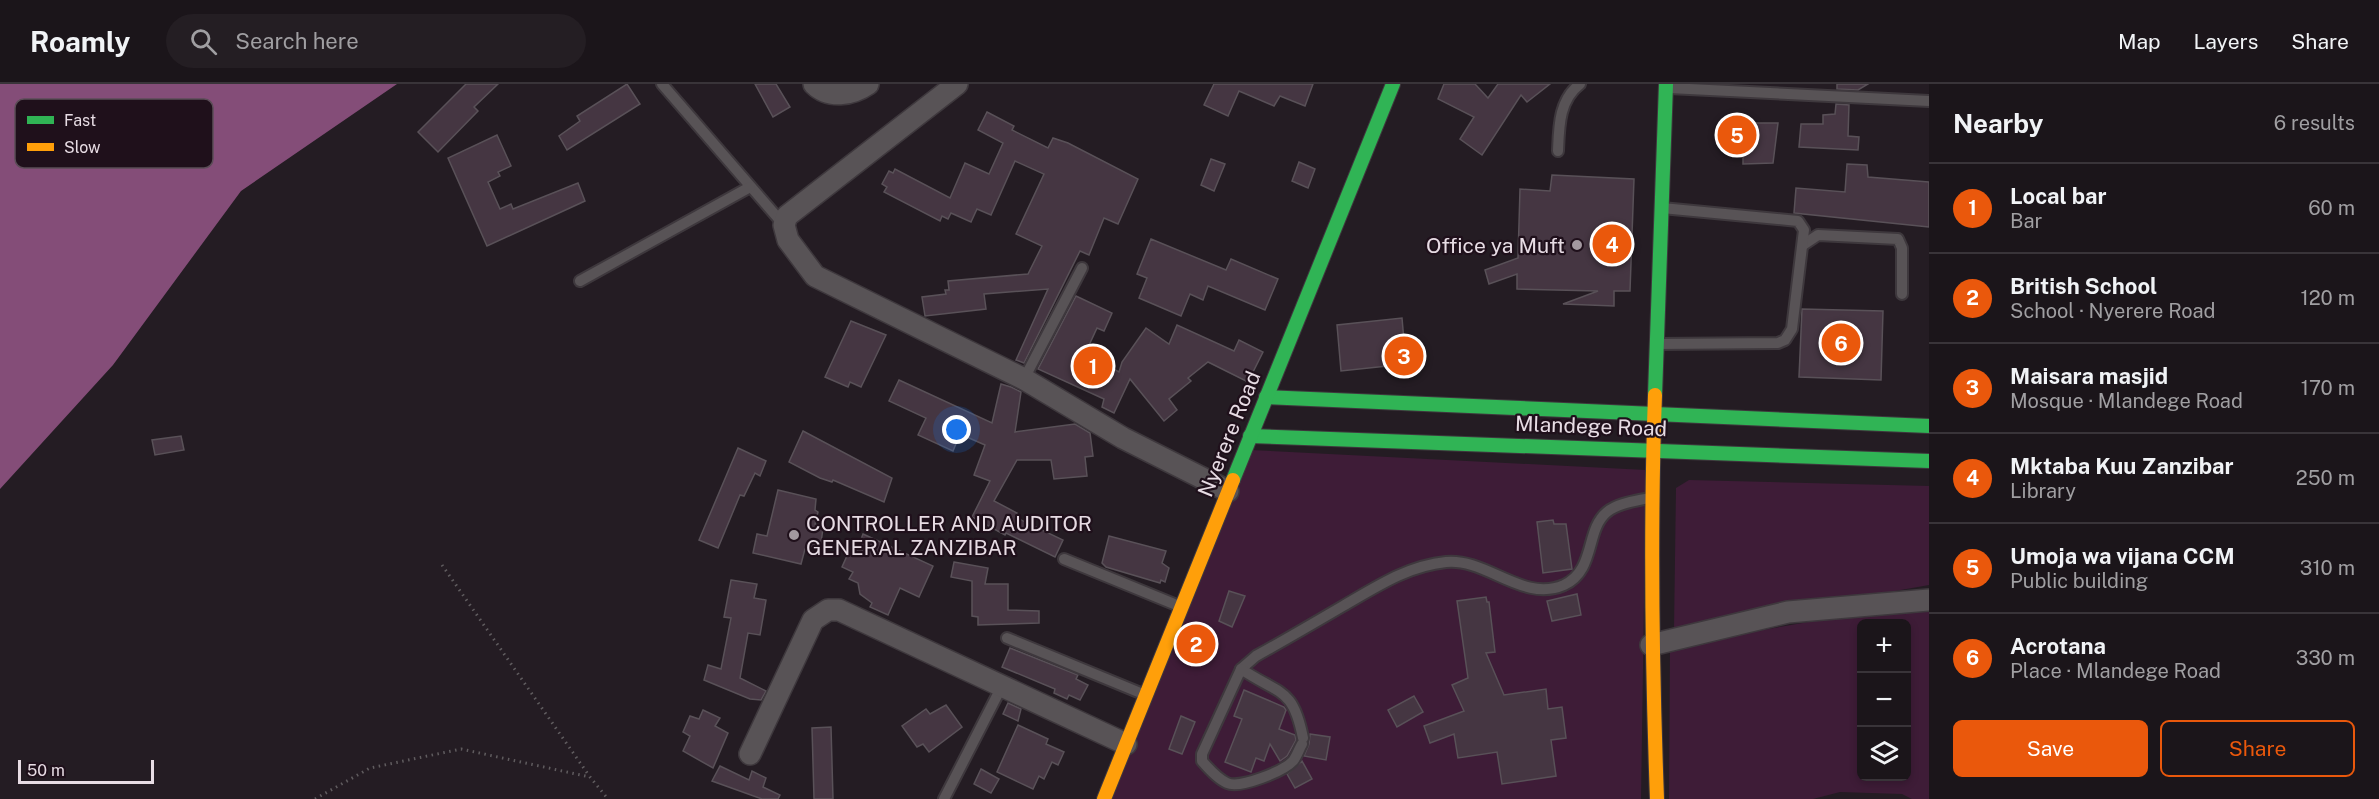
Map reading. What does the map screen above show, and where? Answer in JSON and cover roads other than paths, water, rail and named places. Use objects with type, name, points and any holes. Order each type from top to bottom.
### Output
[{"type":"main road","name":"Nyerere Road","points":[[1104,799],[1393,84]]},
{"type":"main road","points":[[1657,799],[1651,645],[1651,497],[1666,86]]},
{"type":"main road","name":"Mlandege Road","points":[[1266,397],[1929,426]]},
{"type":"main road","name":"Mlandege Road","points":[[1250,436],[1929,461]]},
{"type":"street","points":[[814,84],[820,90],[835,94],[853,93],[868,84]]},
{"type":"street","points":[[957,84],[787,216],[784,225],[788,240],[815,276],[1024,379],[1123,438],[1228,491]]},
{"type":"street","points":[[1651,645],[1788,612],[1929,600]]},
{"type":"street","points":[[750,754],[813,620],[828,610],[839,610],[1001,688],[1126,744]]},
{"type":"lane","points":[[662,84],[784,225]]},
{"type":"lane","points":[[1558,152],[1563,105],[1567,95],[1580,84]]},
{"type":"lane","points":[[1666,86],[1929,101]]},
{"type":"lane","points":[[580,281],[750,188]]},
{"type":"lane","points":[[1656,344],[1778,343],[1785,340],[1792,329],[1804,230],[1797,221],[1662,208]]},
{"type":"lane","points":[[1803,245],[1818,235],[1898,239],[1902,248],[1902,294]]},
{"type":"lane","points":[[1024,379],[1082,268]]},
{"type":"lane","points":[[1242,669],[1290,700],[1297,711],[1302,741],[1294,760],[1284,768],[1267,777],[1233,784],[1227,783],[1202,760],[1202,754],[1242,669],[1256,656],[1402,572],[1446,562],[1461,562],[1478,566],[1528,588],[1552,588],[1565,584],[1583,568],[1605,513],[1616,506],[1651,497]]},
{"type":"lane","points":[[1064,559],[1182,607]]},
{"type":"lane","points":[[1007,638],[1146,696]]},
{"type":"lane","points":[[944,799],[1001,688]]},
{"type":"place","name":"Umoja wa vijana CCM","points":[[1737,135]]},
{"type":"place","name":"Mktaba Kuu Zanzibar","points":[[1612,244]]},
{"type":"place","name":"Office ya Muft","points":[[1577,245]]},
{"type":"place","name":"Acrotana","points":[[1841,343]]},
{"type":"place","name":"Maisara masjid","points":[[1404,356]]},
{"type":"place","name":"Local bar","points":[[1093,366]]},
{"type":"place","name":"CONTROLLER AND AUDITOR GENERAL ZANZIBAR","points":[[794,535]]},
{"type":"place","name":"British School","points":[[1196,644]]}]
